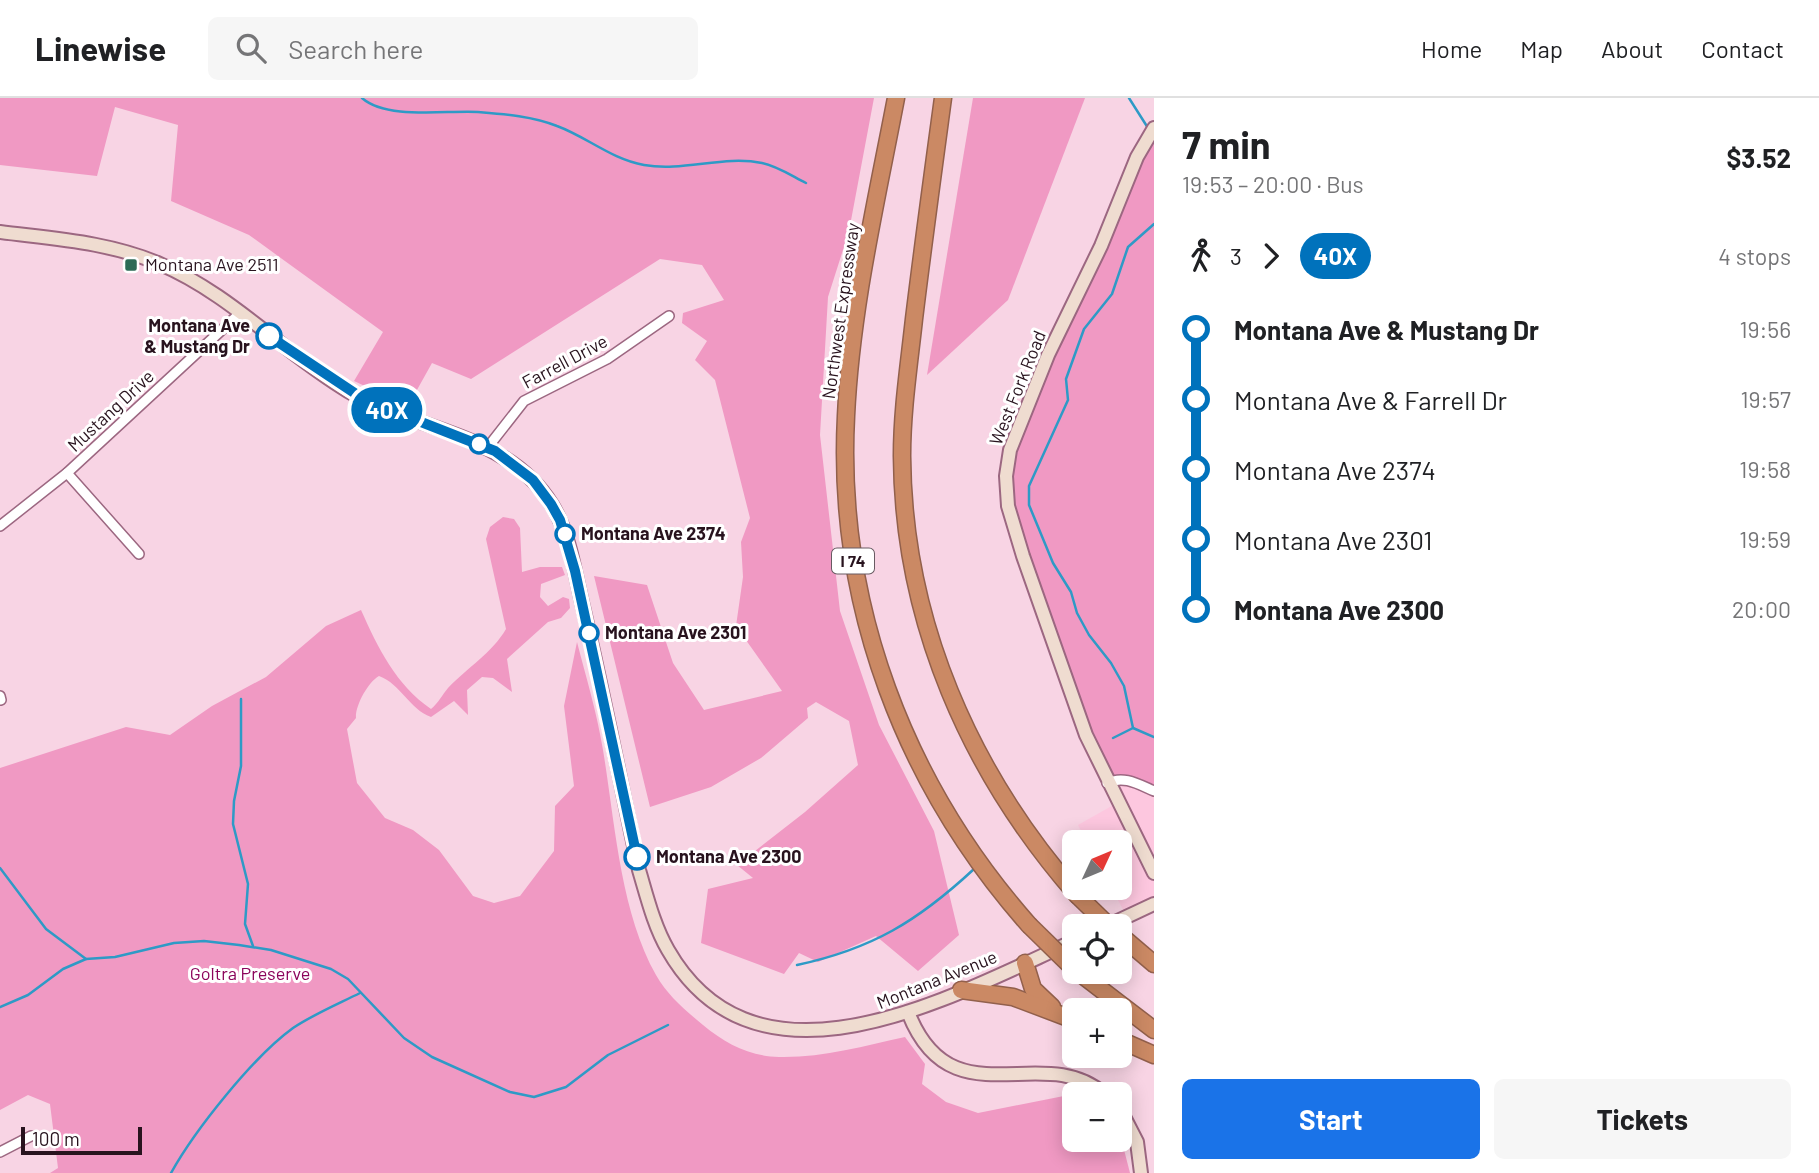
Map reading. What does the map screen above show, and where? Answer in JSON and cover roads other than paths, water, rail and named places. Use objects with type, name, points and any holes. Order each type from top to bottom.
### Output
[{"type":"highway","name":"Northwest Expressway","points":[[896,98],[850,365],[846,418],[846,492],[855,572],[878,668],[916,761],[947,817],[1029,925],[1062,956]]},
{"type":"highway","points":[[943,98],[904,403],[902,457],[912,565],[933,644],[968,736],[1023,829],[1096,914]]},
{"type":"highway","points":[[1132,945],[1154,964]]},
{"type":"highway","points":[[1025,963],[1033,989],[1062,1012]]},
{"type":"highway","name":"Northwest Expressway","points":[[1095,984],[1154,1030]]},
{"type":"highway","points":[[961,990],[1013,997],[1062,1014]]},
{"type":"highway","points":[[1132,1045],[1154,1055]]},
{"type":"street","name":"West Fork Road","points":[[1154,128],[1048,355],[1010,450],[1006,476],[1008,506],[1023,556],[1086,735],[1107,783],[1154,873]]},
{"type":"street","name":"Montana Avenue","points":[[0,232],[113,246],[182,274],[365,400],[488,447],[533,480],[560,520],[575,571],[639,870],[660,935],[676,963],[708,997],[759,1024],[812,1032],[880,1022],[1062,946]]},
{"type":"street","name":"Mustang Drive","points":[[0,526],[66,473],[239,314]]},
{"type":"street","name":"Farrell Drive","points":[[488,447],[524,401],[607,359],[669,316]]},
{"type":"street","points":[[66,473],[139,554]]},
{"type":"street","points":[[1107,783],[1116,778],[1129,780],[1154,791]]},
{"type":"street","points":[[1132,915],[1154,904]]},
{"type":"street","points":[[908,1012],[914,1028],[932,1049],[967,1072],[993,1076],[1060,1073],[1086,1082]]},
{"type":"street","points":[[1132,1132],[1137,1142],[1141,1173]]},
{"type":"street","points":[[0,1152],[31,1136]]},
{"type":"waterway","points":[[362,98],[373,105],[401,112],[478,112],[538,120],[568,131],[621,158],[644,165],[674,167],[747,161],[773,166],[806,183]]},
{"type":"waterway","points":[[1129,98],[1148,128]]},
{"type":"waterway","points":[[1154,224],[1128,247],[1112,294],[1084,329],[1066,379],[1068,400],[1029,486],[1029,505],[1053,563],[1071,592],[1077,613],[1089,635],[1111,663],[1124,686],[1133,728],[1154,737]]},
{"type":"waterway","points":[[241,699],[241,766],[234,801],[233,824],[248,884],[245,924],[253,946]]},
{"type":"waterway","points":[[1113,738],[1133,728]]},
{"type":"waterway","points":[[0,868],[46,929],[86,959]]},
{"type":"waterway","points":[[797,965],[848,951],[893,930],[933,904],[974,869]]},
{"type":"waterway","points":[[0,1007],[28,995],[63,969],[86,959],[115,957],[174,943],[204,941],[271,950],[331,969],[348,979],[404,1038],[432,1057],[510,1092],[534,1097],[566,1087],[608,1055],[668,1025]]},
{"type":"waterway","points":[[171,1173],[226,1095],[260,1057],[293,1028],[360,993]]},
{"type":"place","name":"Montana Ave 2511","points":[[131,265]]},
{"type":"place","name":"Montana Ave & Mustang Dr","points":[[269,336]]},
{"type":"place","name":"Montana Ave 2374","points":[[565,534]]},
{"type":"place","name":"Montana Ave 2301","points":[[589,633]]},
{"type":"place","name":"Montana Ave 2300","points":[[637,857]]},
{"type":"park label","name":"Goltra Preserve","points":[[250,974]]}]
